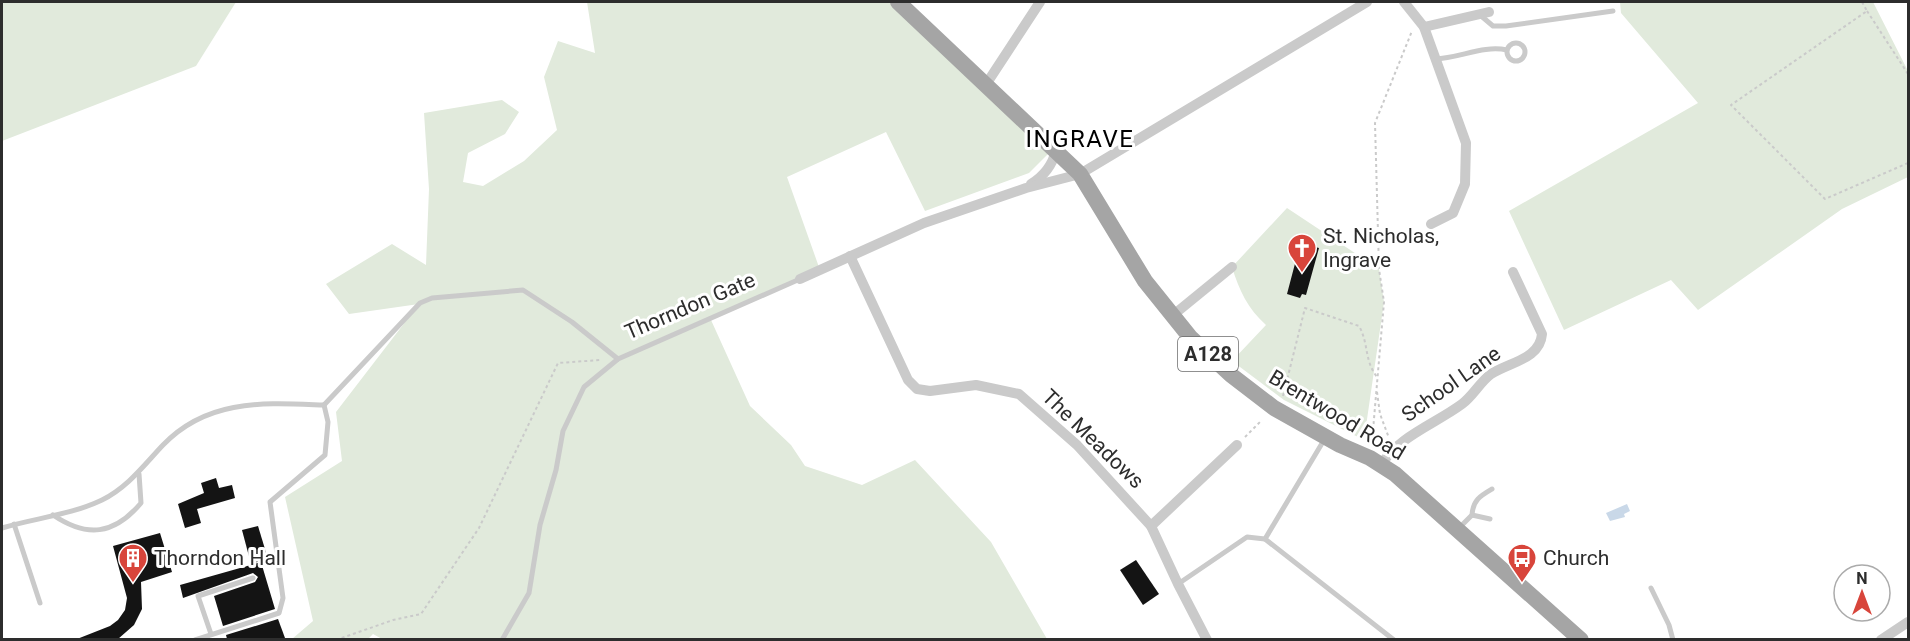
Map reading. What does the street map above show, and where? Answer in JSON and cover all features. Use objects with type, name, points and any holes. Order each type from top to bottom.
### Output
[{"type":"main road","name":"Brentwood Road","points":[[898,2],[1080,174],[1145,281],[1190,337],[1231,375],[1276,409],[1325,437],[1376,461],[1458,529],[1581,639]]},
{"type":"street","points":[[985,86],[1040,2]]},
{"type":"street","name":"Thorndon Gate","points":[[800,279],[924,223],[1026,188],[1080,174],[1367,2]]},
{"type":"street","points":[[1404,2],[1424,27],[1466,143],[1465,184],[1453,213],[1431,224]]},
{"type":"street","points":[[1424,27],[1484,13]]},
{"type":"street","points":[[1026,188],[1042,177],[1054,160],[1056,151]]},
{"type":"street","name":"The Meadows","points":[[850,256],[908,380],[917,388],[930,391],[976,385],[1019,394],[1077,445],[1151,526],[1207,639]]},
{"type":"street","points":[[1172,316],[1232,267]]},
{"type":"street","name":"School Lane","points":[[1376,461],[1463,403],[1489,375],[1535,352],[1541,344],[1542,334],[1513,272]]},
{"type":"street","points":[[1151,526],[1237,446]]},
{"type":"street","points":[[1881,639],[1908,622]]},
{"type":"lane","points":[[1484,13],[1493,26],[1506,26],[1613,11]]},
{"type":"lane","points":[[1435,59],[1465,56],[1492,48],[1507,50]]},
{"type":"lane","name":"Thorndon Gate","points":[[324,405],[420,303],[432,298],[523,290],[572,322],[618,359],[800,279]]},
{"type":"lane","points":[[502,639],[529,592],[540,525],[556,470],[562,431],[584,387],[618,359]]},
{"type":"lane","points":[[2,528],[71,512],[103,499],[138,474],[164,444],[197,418],[230,406],[324,405],[328,422],[325,455],[270,502],[282,598],[279,613],[195,639]]},
{"type":"lane","points":[[1265,539],[1325,437]]},
{"type":"lane","points":[[53,515],[71,527],[91,533],[114,524],[134,512],[141,503],[138,474]]},
{"type":"lane","points":[[1458,529],[1472,514],[1473,504],[1480,496],[1492,489]]},
{"type":"lane","points":[[1472,514],[1491,519]]},
{"type":"lane","points":[[14,524],[40,603]]},
{"type":"lane","points":[[1178,584],[1247,537],[1265,539],[1394,639]]},
{"type":"lane","points":[[211,634],[198,596],[253,578]]},
{"type":"lane","points":[[1651,588],[1669,625],[1672,639]]},
{"type":"path","points":[[1862,2],[1908,74]]},
{"type":"path","points":[[1867,11],[1731,105],[1825,199],[1908,163]]},
{"type":"path","points":[[1376,461],[1377,378],[1383,302],[1379,269],[1375,123],[1411,31],[1424,27]]},
{"type":"path","points":[[1237,446],[1276,409],[1305,308],[1359,326],[1364,336],[1368,365],[1377,378],[1380,414],[1385,432],[1395,447]]},
{"type":"path","points":[[336,639],[393,620],[421,614],[479,528],[558,363],[618,359]]},
{"type":"shaded area","points":[[2,2],[236,2],[196,66],[2,141]]},
{"type":"shaded area","points":[[587,2],[898,2],[1053,149],[1029,173],[925,211],[886,132],[787,177],[820,270],[711,320],[750,406],[791,445],[805,466],[862,485],[915,460],[991,542],[1047,639],[384,640],[373,634],[368,639],[292,639],[313,621],[285,497],[342,461],[336,412],[419,304],[349,314],[326,284],[392,244],[426,265],[429,189],[424,113],[502,100],[519,112],[505,134],[468,153],[463,182],[483,186],[524,161],[557,130],[544,77],[558,41],[595,53]]},
{"type":"shaded area","points":[[1620,2],[1873,2],[1908,71],[1908,177],[1842,209],[1698,310],[1671,280],[1564,330],[1509,211],[1698,103],[1621,13]]},
{"type":"shaded area","points":[[1287,208],[1379,269],[1384,302],[1364,440],[1284,400],[1232,361],[1266,325],[1245,299],[1232,267]]},
{"type":"water","points":[[1627,504],[1630,511],[1624,514],[1625,517],[1610,521],[1606,513]]},
{"type":"building","name":"St. Nicholas, Ingrave","points":[[1303,244],[1319,248],[1306,295],[1302,294],[1300,298],[1287,294],[1297,256],[1300,257]]},
{"type":"building","points":[[216,478],[219,488],[232,485],[235,498],[197,509],[201,523],[185,528],[178,504],[204,493],[201,483]]},
{"type":"building","points":[[258,526],[268,559],[251,564],[242,530]]},
{"type":"building","name":"Thorndon Hall","points":[[160,533],[172,572],[141,582],[142,609],[134,625],[118,639],[77,639],[110,626],[125,610],[127,598],[113,546]]},
{"type":"building","points":[[1136,560],[1159,594],[1143,605],[1120,570]]},
{"type":"building","points":[[261,562],[275,609],[223,626],[214,596],[255,582],[258,577],[253,573],[183,598],[180,585]]},
{"type":"building","points":[[278,619],[285,638],[227,639],[226,635]]},
{"type":"place","name":"St. Nicholas, Ingrave","points":[[1302,274]]},
{"type":"place","name":"Thorndon Hall","points":[[133,584]]},
{"type":"place","name":"Church","points":[[1522,584]]},
{"type":"district","name":"INGRAVE","points":[[1080,139]]}]
